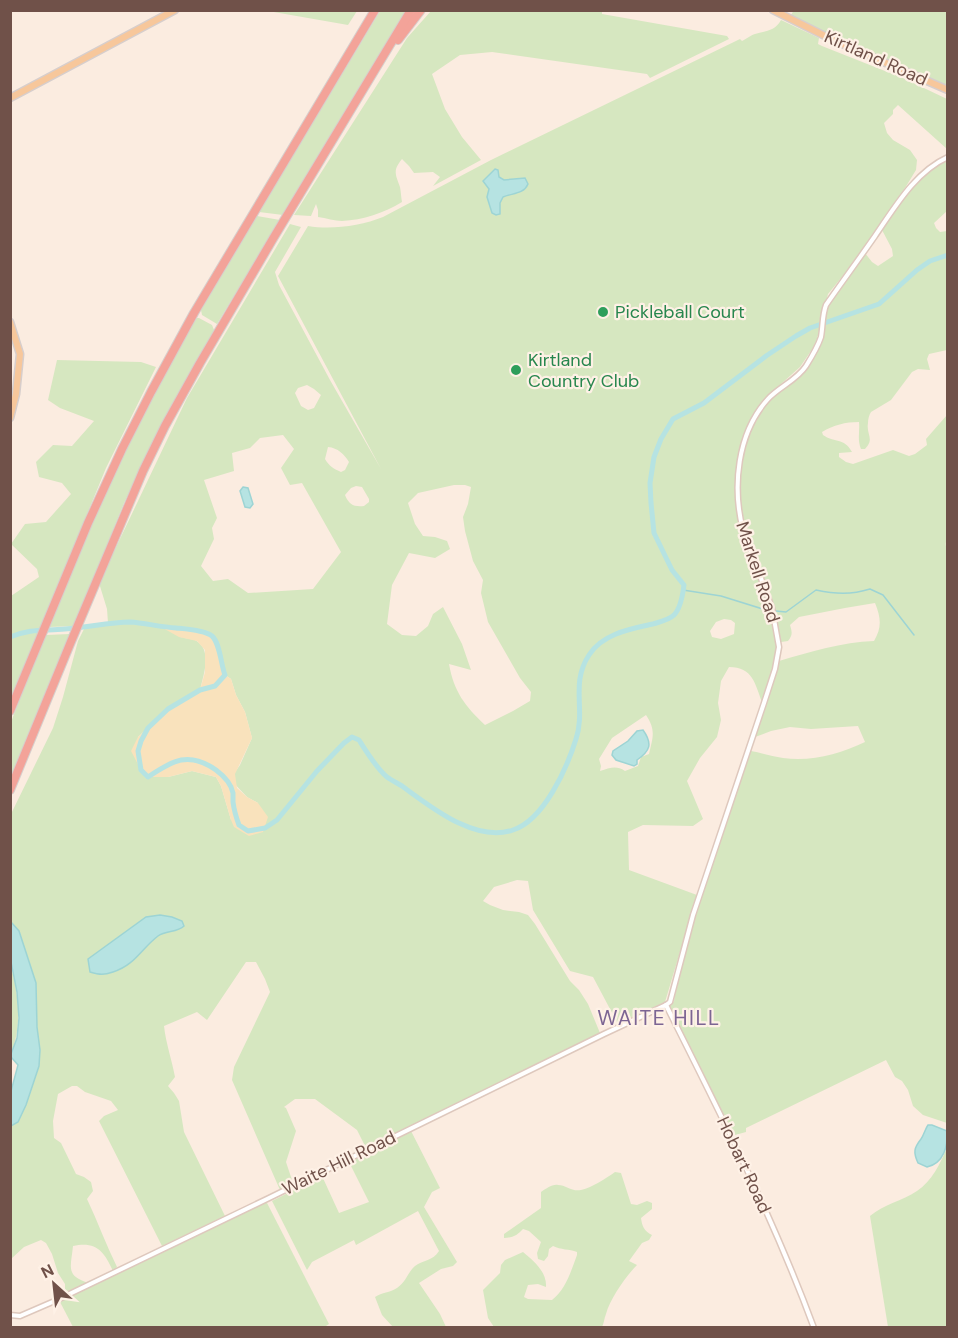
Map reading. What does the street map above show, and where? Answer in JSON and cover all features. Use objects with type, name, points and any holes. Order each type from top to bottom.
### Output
[{"type":"highway","points":[[10,711],[115,465],[151,392],[200,304],[373,10]]},
{"type":"highway","points":[[10,790],[143,471],[165,426],[220,328],[411,10]]},
{"type":"highway","points":[[352,108],[421,10]]},
{"type":"main road","points":[[10,98],[176,10]]},
{"type":"main road","name":"Kirtland Road","points":[[773,10],[831,39],[948,90]]},
{"type":"main road","points":[[10,322],[20,354],[16,394],[10,418]]},
{"type":"street","name":"Markell Road","points":[[666,1005],[670,1002],[693,915],[775,669],[779,647],[772,608],[740,518],[739,468],[746,435],[768,399],[804,369],[820,338],[826,305],[894,209],[927,170],[948,157]]},
{"type":"street","name":"Waite Hill Road","points":[[10,1315],[20,1316],[67,1295],[666,1005]]},
{"type":"street","name":"Hobart Road","points":[[666,1005],[743,1159],[796,1279],[814,1328]]},
{"type":"green space","points":[[794,10],[947,11],[947,87],[821,32],[791,15]]},
{"type":"green space","points":[[268,11],[357,11],[348,25]]},
{"type":"green space","points":[[380,11],[406,11],[283,215],[259,212]]},
{"type":"green space","points":[[431,11],[602,11],[602,14],[727,36],[729,39],[650,78],[647,74],[492,52],[460,55],[432,74],[445,109],[462,137],[481,160],[433,186],[440,177],[433,172],[414,173],[402,159],[396,173],[402,202],[395,206],[381,213],[339,221],[318,217],[316,204],[311,216],[294,215],[407,38]]},
{"type":"green space","points":[[781,20],[819,38],[818,44],[822,46],[905,79],[947,99],[947,149],[898,105],[884,123],[887,133],[893,140],[910,150],[917,160],[916,170],[894,206],[828,294],[813,348],[800,367],[772,392],[758,410],[744,435],[737,470],[738,517],[770,608],[777,648],[773,670],[762,702],[755,683],[743,670],[729,667],[721,681],[718,703],[721,720],[717,737],[700,758],[687,781],[703,819],[693,826],[643,825],[628,832],[629,870],[697,895],[665,1002],[618,1024],[593,977],[570,971],[533,910],[528,881],[517,880],[494,887],[483,901],[503,910],[528,915],[570,981],[588,1004],[600,1033],[366,1148],[357,1130],[315,1099],[295,1099],[284,1107],[296,1131],[286,1162],[293,1183],[280,1190],[232,1080],[234,1067],[270,992],[256,962],[246,962],[207,1020],[197,1012],[164,1026],[175,1077],[168,1086],[179,1101],[184,1132],[225,1216],[162,1246],[99,1121],[104,1116],[118,1110],[111,1101],[72,1086],[58,1094],[53,1121],[54,1138],[61,1143],[76,1174],[91,1182],[93,1191],[87,1199],[117,1267],[113,1271],[102,1253],[93,1246],[73,1246],[71,1270],[76,1277],[89,1283],[65,1292],[65,1284],[46,1243],[41,1240],[24,1247],[11,1259],[11,1126],[18,1122],[40,1050],[36,983],[19,931],[11,922],[11,814],[53,728],[78,641],[85,627],[108,623],[107,609],[99,583],[187,398],[290,224],[301,227],[275,272],[279,285],[381,469],[278,276],[308,226],[326,228],[346,226],[383,217],[491,160],[740,39],[742,41],[773,28]],"holes":[[[307,385],[321,395],[314,408],[308,410],[301,406],[295,393],[298,388]],[[283,435],[294,449],[281,468],[290,485],[302,483],[341,552],[313,589],[248,593],[228,579],[213,581],[201,566],[214,539],[212,528],[217,518],[204,480],[234,471],[232,453],[250,448],[260,438]],[[328,447],[340,452],[349,462],[345,470],[341,472],[325,459]],[[454,485],[471,487],[463,517],[473,561],[483,580],[481,593],[488,622],[520,678],[531,692],[530,701],[485,725],[466,705],[454,683],[449,664],[471,670],[462,644],[443,607],[433,614],[428,626],[416,636],[402,635],[387,624],[392,585],[409,553],[435,558],[450,549],[447,541],[423,536],[415,524],[408,503],[418,493]],[[362,487],[369,502],[364,506],[355,506],[348,501],[345,495],[351,488]],[[724,619],[735,623],[734,634],[721,639],[712,637],[710,631],[716,622]],[[194,640],[218,644],[225,675],[231,679],[245,712],[252,738],[240,765],[230,779],[247,797],[258,803],[231,820],[216,777],[192,771],[168,777],[138,737],[168,709],[200,690],[206,658],[202,646]],[[646,715],[653,734],[649,754],[641,757],[638,766],[625,771],[616,768],[600,771],[599,759],[612,738]]]},
{"type":"green space","points":[[947,160],[947,211],[934,223],[940,232],[947,231],[947,350],[929,354],[927,359],[930,370],[918,369],[912,372],[891,400],[871,412],[868,419],[870,440],[865,449],[861,449],[860,446],[859,422],[840,424],[822,432],[823,435],[849,447],[852,452],[839,453],[839,457],[853,464],[893,450],[909,456],[915,454],[927,445],[926,439],[947,415],[947,1123],[923,1115],[913,1106],[908,1090],[902,1081],[895,1077],[886,1060],[746,1128],[746,1132],[735,1135],[669,1007],[674,1001],[699,902],[751,751],[783,758],[804,759],[846,750],[865,742],[858,726],[811,729],[790,727],[755,737],[779,661],[838,645],[874,641],[880,622],[875,603],[799,617],[790,625],[792,633],[790,639],[781,642],[774,606],[745,529],[741,510],[741,464],[747,440],[766,405],[782,388],[808,368],[823,337],[827,307],[865,253],[878,266],[893,256],[892,249],[882,230],[918,181]]},
{"type":"green space","points":[[257,216],[280,220],[217,324],[202,315],[201,310]]},
{"type":"green space","points":[[197,318],[212,325],[214,330],[155,438],[124,503],[74,626],[49,627],[125,451],[174,356]]},
{"type":"green space","points":[[57,360],[141,362],[156,367],[106,468],[11,699],[11,596],[39,577],[37,569],[11,544],[25,524],[46,522],[71,494],[62,483],[39,477],[36,462],[53,445],[72,446],[94,421],[60,408],[48,400]]},
{"type":"green space","points":[[70,634],[11,780],[11,722],[41,645],[46,635]]},
{"type":"green space","points":[[10,962],[18,1008],[17,1031],[11,1054]]},
{"type":"green space","points":[[411,1131],[440,1188],[432,1192],[424,1207],[457,1262],[419,1283],[446,1327],[393,1327],[382,1315],[375,1297],[397,1288],[415,1266],[434,1257],[439,1251],[418,1211],[356,1245],[354,1240],[312,1262],[307,1270],[272,1201],[322,1176],[339,1213],[369,1202],[349,1162]]},
{"type":"green space","points":[[947,1148],[947,1327],[888,1327],[870,1216],[922,1187],[935,1172]]},
{"type":"green space","points":[[615,1172],[621,1173],[631,1204],[637,1205],[647,1201],[652,1203],[652,1209],[641,1218],[644,1228],[652,1235],[649,1240],[642,1243],[629,1261],[637,1265],[623,1281],[615,1295],[602,1327],[494,1327],[488,1318],[483,1290],[500,1273],[501,1265],[505,1260],[523,1252],[527,1255],[542,1272],[546,1287],[538,1284],[528,1285],[524,1297],[552,1300],[564,1285],[577,1255],[577,1252],[553,1246],[549,1249],[544,1261],[538,1259],[537,1253],[541,1242],[529,1231],[523,1229],[515,1236],[507,1238],[504,1238],[504,1234],[541,1208],[541,1192],[549,1187],[558,1185],[581,1190]]},
{"type":"green space","points":[[266,1201],[329,1324],[323,1328],[73,1327],[59,1300]]},
{"type":"sand","points":[[161,627],[194,630],[211,636],[218,644],[225,675],[231,679],[245,712],[252,738],[235,774],[237,788],[258,803],[268,817],[263,832],[249,836],[234,827],[216,777],[192,771],[168,777],[148,777],[141,770],[131,751],[138,737],[168,709],[200,690],[205,672],[205,650],[197,641],[179,637]]},
{"type":"water","points":[[495,169],[498,170],[499,177],[504,180],[525,178],[528,184],[521,191],[503,197],[500,203],[500,214],[496,215],[492,213],[487,197],[489,189],[483,181]]},
{"type":"water","points":[[243,487],[248,488],[253,504],[250,508],[245,507],[240,491]]},
{"type":"water","points":[[643,730],[649,747],[637,760],[637,764],[634,766],[616,760],[612,755],[613,751],[628,741],[637,731]]},
{"type":"water","points":[[160,915],[182,921],[184,926],[158,936],[121,969],[104,974],[90,972],[88,959],[146,917]]},
{"type":"water","points":[[11,922],[19,931],[36,983],[40,1050],[39,1066],[26,1105],[18,1122],[11,1126],[11,1091],[18,1065],[11,1054],[17,1038],[19,1018],[11,962]]},
{"type":"water","points":[[928,1125],[947,1131],[947,1137],[946,1148],[941,1158],[927,1167],[918,1163],[915,1150]]},
{"type":"waterway","points":[[10,637],[31,631],[130,622],[195,630],[212,636],[219,649],[225,675],[215,686],[200,690],[168,709],[148,728],[138,751],[141,770],[148,777],[165,766],[181,760],[189,759],[206,764],[219,772],[229,783],[239,825],[248,831],[265,828],[277,820],[317,771],[352,737],[359,740],[387,777],[440,813],[484,832],[499,833],[513,830],[535,816],[553,792],[567,764],[579,728],[580,676],[589,655],[609,637],[669,618],[674,615],[680,605],[684,585],[672,570],[654,533],[650,483],[654,457],[673,419],[704,403],[796,336],[810,328],[879,304],[917,270],[930,261],[948,255]]},
{"type":"waterway","points":[[683,590],[721,596],[766,610],[786,612],[816,590],[843,593],[870,589],[883,595],[914,635]]},
{"type":"place","name":"Pickleball Court","points":[[603,312]]},
{"type":"place","name":"Kirtland Country Club","points":[[516,370]]},
{"type":"district","name":"WAITE HILL","points":[[659,1018]]}]
